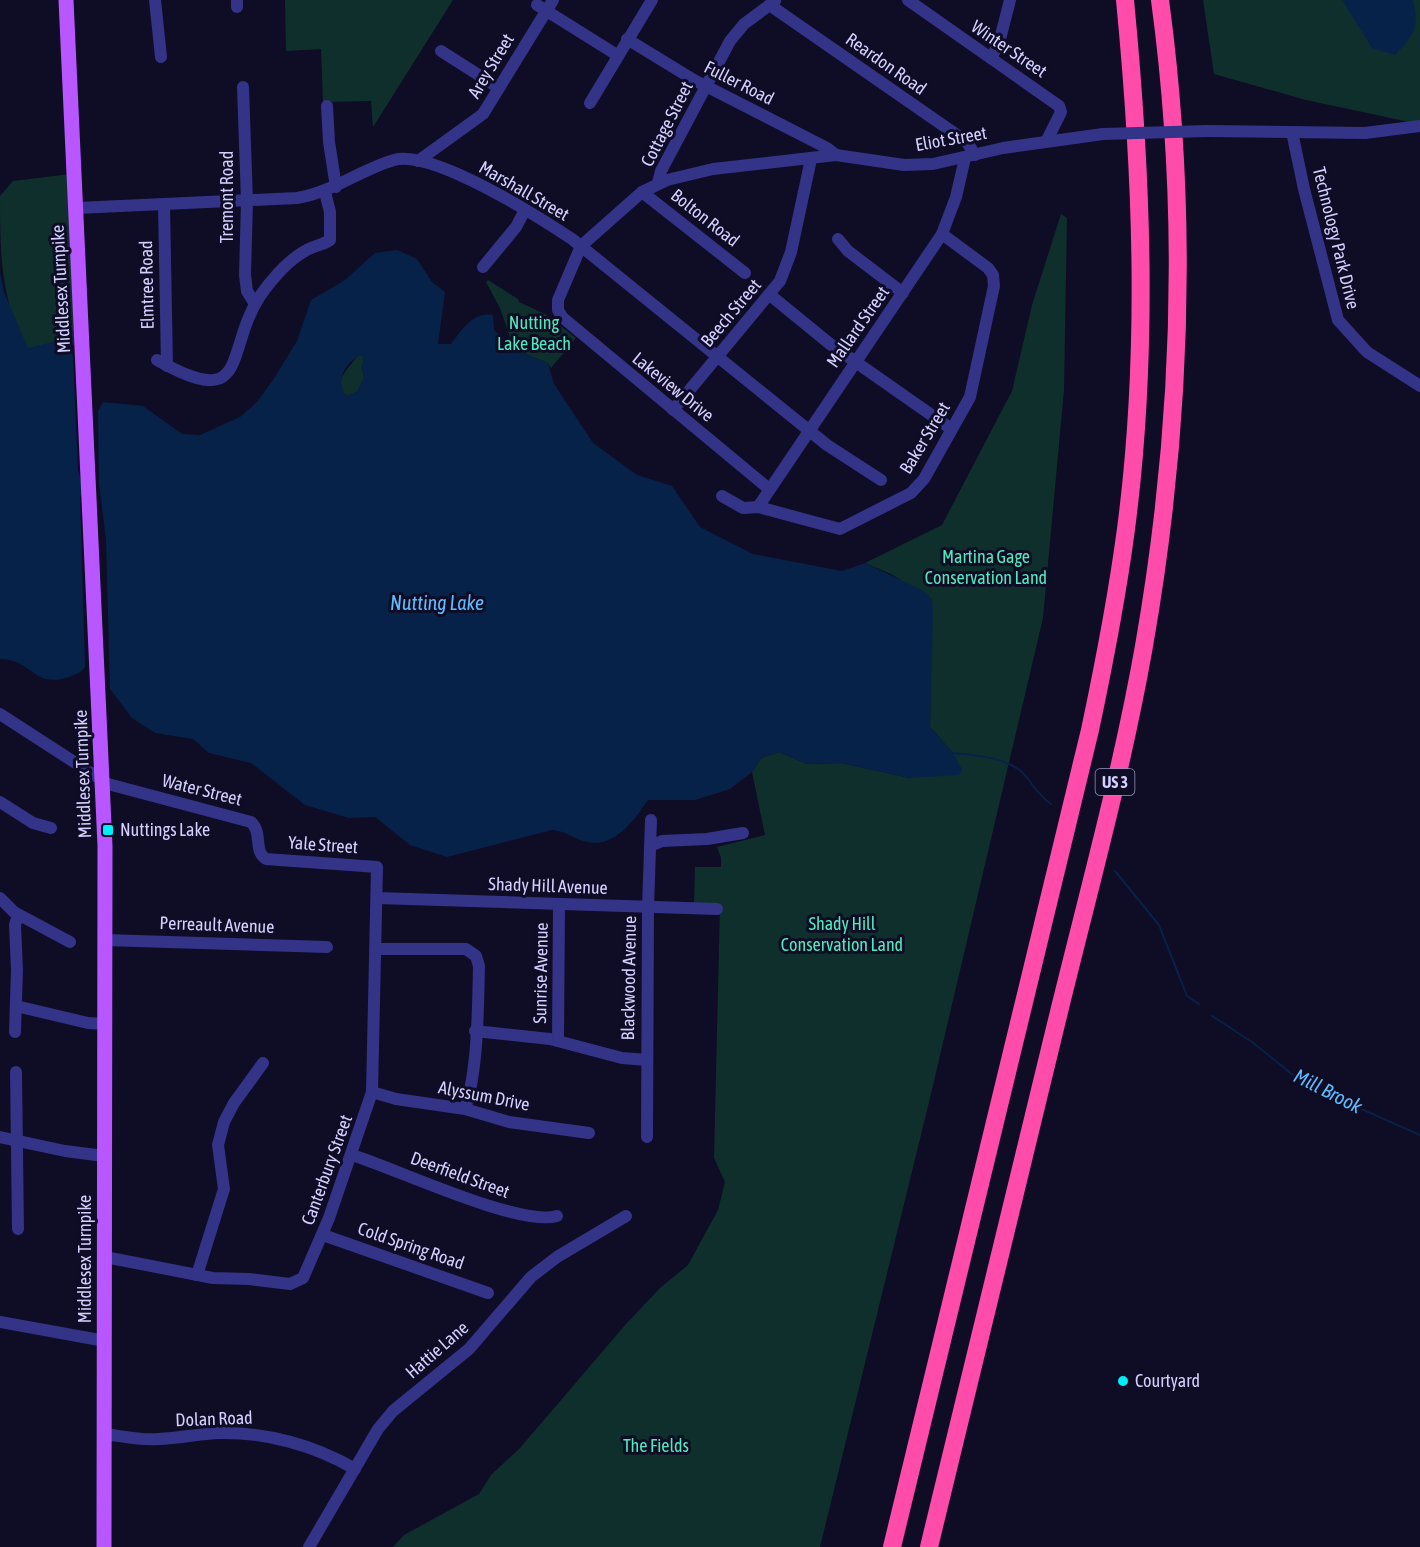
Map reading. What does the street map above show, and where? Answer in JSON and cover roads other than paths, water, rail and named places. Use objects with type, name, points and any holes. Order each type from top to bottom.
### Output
[{"type":"highway","name":"US 3","points":[[892,1547],[1090,730],[1107,650],[1126,528],[1137,402],[1141,279],[1136,110],[1125,0]]},
{"type":"highway","name":"US 3","points":[[931,1547],[1126,736],[1154,586],[1170,437],[1177,269],[1175,165],[1160,0]]},
{"type":"highway","points":[[888,1547],[902,1509]]},
{"type":"main road","name":"Middlesex Turnpike","points":[[66,0],[103,781],[104,1547]]},
{"type":"street","points":[[155,0],[161,57]]},
{"type":"street","points":[[590,103],[652,0]]},
{"type":"street","name":"Winter Street","points":[[908,0],[1061,109],[1047,140]]},
{"type":"street","points":[[991,58],[999,43],[1010,0]]},
{"type":"street","name":"Cottage Street","points":[[658,183],[661,171],[734,35],[744,24],[774,3]]},
{"type":"street","name":"Reardon Road","points":[[774,3],[967,142],[970,157]]},
{"type":"street","points":[[546,6],[617,55]]},
{"type":"street","name":"Arey Street","points":[[418,161],[477,120],[499,88],[546,6]]},
{"type":"street","name":"Fuller Road","points":[[627,39],[706,87],[827,148],[836,155]]},
{"type":"street","points":[[441,51],[499,88]]},
{"type":"street","name":"Tremont Road","points":[[243,87],[247,201],[246,285],[255,304]]},
{"type":"street","points":[[255,304],[275,277],[295,256],[330,240],[331,189],[327,105]]},
{"type":"street","name":"Eliot Street","points":[[558,310],[558,300],[580,246],[642,192],[658,183],[713,169],[836,155],[915,165],[970,157],[1047,140],[1103,134],[1208,131],[1365,133],[1420,126]]},
{"type":"street","name":"Technology Park Drive","points":[[1292,132],[1304,189],[1338,320],[1367,352],[1420,386]]},
{"type":"street","name":"Mallard Street","points":[[758,507],[768,488],[942,234],[970,157]]},
{"type":"street","name":"Beech Street","points":[[673,410],[770,296],[788,262],[811,159]]},
{"type":"street","name":"Marshall Street","points":[[77,208],[297,198],[331,189],[394,160],[418,161],[460,175],[525,210],[580,246],[716,358],[809,430],[881,480]]},
{"type":"street","name":"Bolton Road","points":[[642,192],[745,273]]},
{"type":"street","name":"Elmtree Road","points":[[164,204],[162,363],[191,377],[214,381],[223,378],[234,361],[255,304]]},
{"type":"street","points":[[483,267],[516,227],[525,210]]},
{"type":"street","name":"Baker Street","points":[[723,496],[743,508],[758,507],[831,528],[845,528],[914,490],[924,479],[950,428],[970,397],[989,313],[993,275],[979,260],[942,234]]},
{"type":"street","points":[[838,239],[848,251],[903,293]]},
{"type":"street","points":[[770,296],[855,363],[950,428]]},
{"type":"street","name":"Lakeview Drive","points":[[558,310],[565,320],[768,488]]},
{"type":"street","points":[[0,714],[103,781]]},
{"type":"street","name":"Water Street","points":[[103,781],[251,822],[257,829],[259,851],[266,859]]},
{"type":"street","points":[[0,802],[33,823],[51,828]]},
{"type":"street","name":"Blackwood Avenue","points":[[647,1137],[648,908],[651,820]]},
{"type":"street","points":[[650,846],[662,841],[707,839],[743,833]]},
{"type":"street","name":"Yale Street","points":[[266,859],[377,867]]},
{"type":"street","name":"Canterbury Street","points":[[105,1257],[221,1279],[249,1279],[296,1284],[307,1273],[352,1155],[372,1092],[377,867]]},
{"type":"street","points":[[0,898],[18,915],[70,942]]},
{"type":"street","name":"Shady Hill Avenue","points":[[377,898],[717,909]]},
{"type":"street","name":"Sunrise Avenue","points":[[558,1041],[559,905]]},
{"type":"street","points":[[15,1032],[15,925],[18,915]]},
{"type":"street","name":"Perreault Avenue","points":[[105,940],[327,947]]},
{"type":"street","points":[[376,949],[449,948],[466,949],[473,953],[479,966],[471,1081],[465,1109]]},
{"type":"street","points":[[16,1006],[88,1023],[105,1024]]},
{"type":"street","points":[[475,1031],[558,1041],[622,1058],[647,1060]]},
{"type":"street","points":[[197,1275],[224,1189],[218,1145],[224,1122],[240,1094],[263,1063]]},
{"type":"street","points":[[16,1072],[18,1229]]},
{"type":"street","name":"Alyssum Drive","points":[[372,1092],[396,1099],[465,1109],[509,1122],[590,1133]]},
{"type":"street","points":[[0,1137],[65,1151],[104,1155]]},
{"type":"street","name":"Deerfield Street","points":[[352,1155],[520,1215],[547,1219],[557,1216]]},
{"type":"street","name":"Hattie Lane","points":[[309,1547],[378,1429],[393,1411],[479,1339],[519,1287],[557,1257],[626,1216]]},
{"type":"street","name":"Cold Spring Road","points":[[322,1235],[488,1293]]},
{"type":"street","points":[[0,1322],[105,1341]]},
{"type":"street","name":"Dolan Road","points":[[105,1434],[158,1440],[218,1433],[253,1434],[282,1439],[355,1469]]},
{"type":"water","points":[[1342,0],[1413,0],[1416,17],[1414,30],[1395,55],[1372,48]]},
{"type":"water","name":"Nutting Lake","points":[[397,250],[417,259],[432,282],[445,292],[438,344],[451,344],[474,319],[493,315],[494,330],[499,335],[512,341],[518,351],[548,363],[554,384],[593,443],[637,475],[672,486],[700,527],[753,554],[842,571],[865,563],[924,591],[932,599],[933,612],[930,727],[953,753],[962,769],[959,775],[910,778],[841,763],[807,764],[779,752],[761,758],[752,772],[730,789],[695,800],[648,800],[623,830],[607,841],[588,842],[552,830],[447,857],[410,845],[375,817],[349,818],[305,805],[251,763],[209,753],[193,739],[155,733],[132,718],[110,689],[106,539],[99,483],[98,411],[103,402],[143,406],[182,434],[200,435],[240,417],[257,402],[297,341],[311,300],[345,280],[375,253]],"holes":[[[361,355],[364,357],[362,367],[364,378],[357,392],[346,396],[341,384],[343,372],[355,358]]]},
{"type":"water","points":[[0,272],[4,292],[28,348],[58,341],[70,342],[73,358],[78,471],[83,487],[80,498],[85,667],[76,674],[57,680],[40,677],[20,664],[0,659]]},
{"type":"waterway","name":"Mill Brook","points":[[953,753],[989,758],[1015,767],[1051,804]]},
{"type":"waterway","name":"Mill Brook","points":[[1115,871],[1159,925],[1187,996],[1199,1004]]},
{"type":"waterway","name":"Mill Brook","points":[[1212,1016],[1252,1042],[1303,1083],[1420,1135]]},
{"type":"place","name":"Nuttings Lake","points":[[108,830]]},
{"type":"place","name":"Courtyard","points":[[1123,1381]]},
{"type":"park label","name":"Nutting Lake Beach","points":[[534,333]]},
{"type":"park label","name":"Martina Gage Conservation Land","points":[[986,567]]},
{"type":"park label","name":"Shady Hill Conservation Land","points":[[842,934]]},
{"type":"park label","name":"The Fields","points":[[656,1446]]}]
